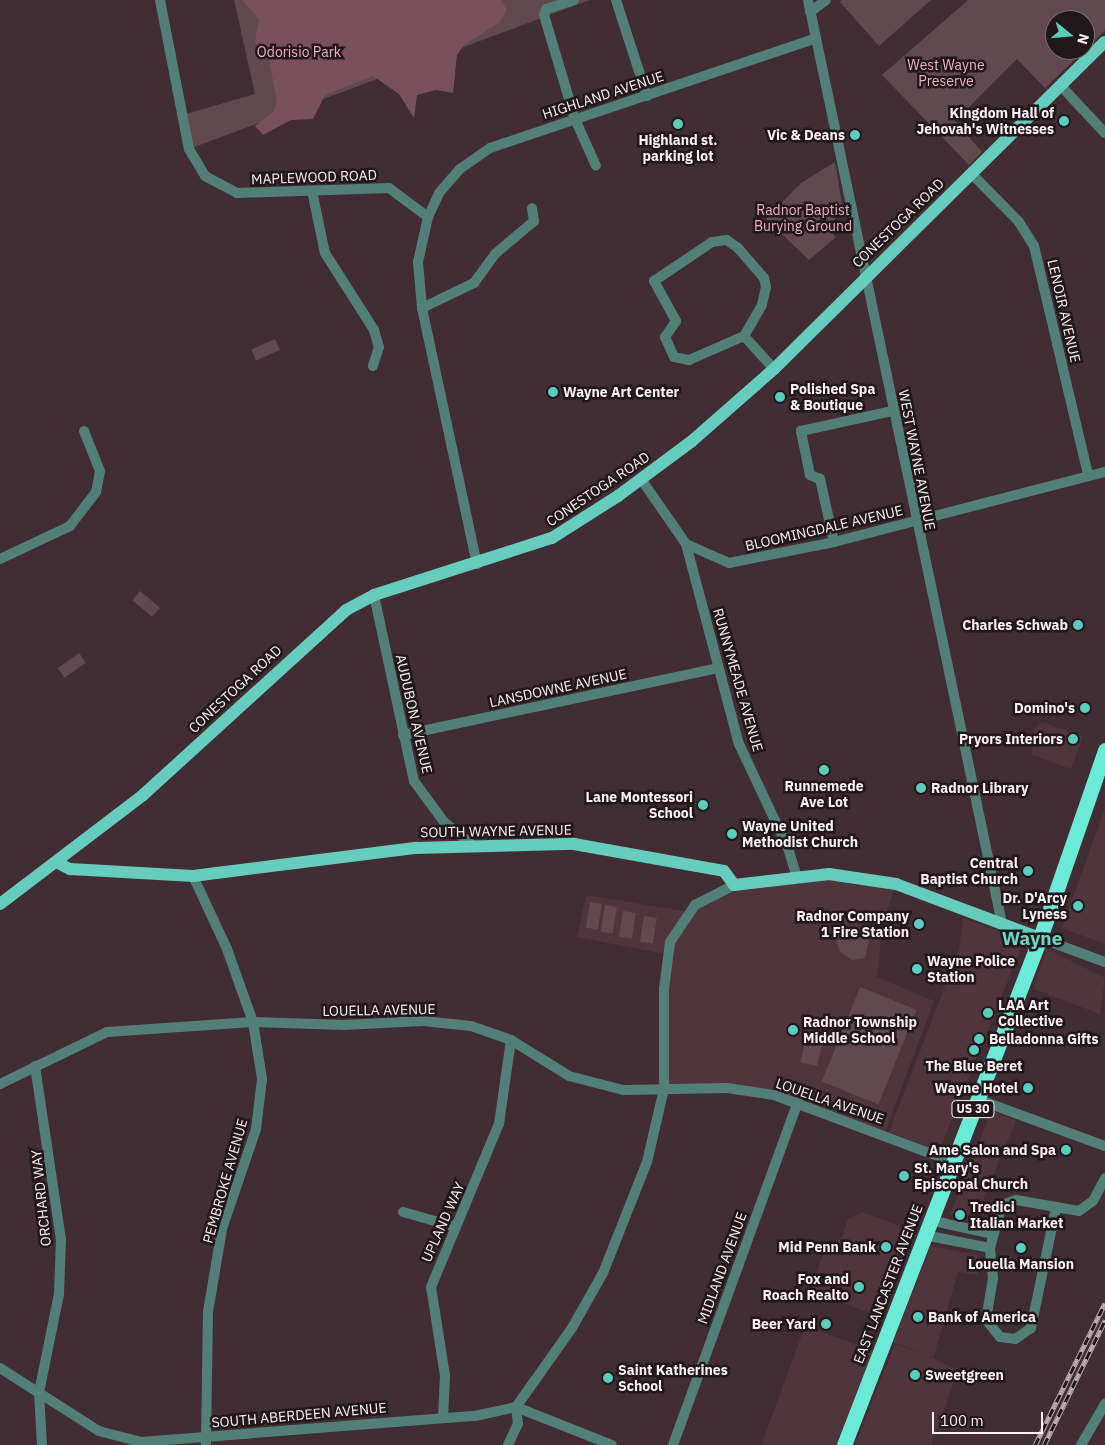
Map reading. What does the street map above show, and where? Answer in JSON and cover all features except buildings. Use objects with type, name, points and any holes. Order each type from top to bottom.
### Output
[{"type":"highway","name":"US 30","points":[[1040,938],[1105,750]]},
{"type":"highway","name":"EAST LANCASTER AVENUE","points":[[844,1445],[1040,938]]},
{"type":"main road","name":"CONESTOGA ROAD","points":[[0,904],[143,795],[329,622],[374,595],[476,564],[552,538],[641,479],[774,369],[866,274],[972,174],[1105,42]]},
{"type":"main road","name":"SOUTH WAYNE AVENUE","points":[[56,862],[70,869],[193,876],[416,848],[589,845],[724,871],[734,885]]},
{"type":"main road","points":[[734,885],[796,875],[848,875],[896,884],[1040,938]]},
{"type":"street","name":"MAPLEWOOD ROAD","points":[[160,0],[189,150],[206,176],[238,193],[390,188],[428,217]]},
{"type":"street","points":[[574,0],[546,9],[544,15],[575,119],[596,166]]},
{"type":"street","points":[[616,0],[647,96]]},
{"type":"street","name":"WEST WAYNE AVENUE","points":[[808,0],[866,274],[915,521],[1002,924]]},
{"type":"street","points":[[810,12],[826,0]]},
{"type":"street","name":"HIGHLAND AVENUE","points":[[428,217],[439,193],[460,169],[490,148],[816,38]]},
{"type":"street","points":[[1061,86],[1105,133]]},
{"type":"street","name":"LENOIR AVENUE","points":[[972,174],[1019,222],[1034,246],[1088,475]]},
{"type":"street","points":[[312,191],[325,253],[374,330],[379,347],[373,366]]},
{"type":"street","points":[[422,308],[474,283],[495,254],[534,222],[532,208]]},
{"type":"street","points":[[428,217],[418,262],[422,308],[476,564]]},
{"type":"street","points":[[727,240],[745,254],[765,282],[764,301],[744,336],[689,360],[674,357],[664,337],[676,321],[654,281],[712,242],[727,240]]},
{"type":"street","points":[[744,336],[774,369]]},
{"type":"street","points":[[834,542],[820,479],[810,475],[801,431],[893,411]]},
{"type":"street","points":[[0,559],[70,526],[96,492],[100,471],[84,431]]},
{"type":"street","name":"BLOOMINGDALE AVENUE","points":[[686,544],[729,563],[834,542],[1105,472]]},
{"type":"street","points":[[641,479],[686,544]]},
{"type":"street","name":"RUNNYMEADE AVENUE","points":[[686,544],[739,744],[788,848],[796,875]]},
{"type":"street","name":"AUDUBON AVENUE","points":[[374,595],[403,735],[422,795],[444,822],[474,846]]},
{"type":"street","name":"LANSDOWNE AVENUE","points":[[403,735],[718,668]]},
{"type":"street","name":"PEMBROKE AVENUE","points":[[193,876],[227,949],[253,1022],[262,1079],[256,1129],[222,1229],[208,1312],[205,1441]]},
{"type":"street","points":[[508,1445],[518,1424],[516,1407],[572,1328],[624,1231],[647,1162],[664,1089],[666,954],[695,905],[734,885]]},
{"type":"street","points":[[1040,938],[1105,962]]},
{"type":"street","name":"LOUELLA AVENUE","points":[[0,1084],[107,1032],[253,1022],[344,1025],[423,1021],[472,1026],[511,1040],[569,1076],[624,1090],[726,1088],[798,1102],[953,1162]]},
{"type":"street","name":"UPLAND WAY","points":[[443,1418],[445,1376],[431,1286],[499,1124],[511,1040]]},
{"type":"street","name":"ORCHARD WAY","points":[[35,1066],[61,1239],[59,1294],[39,1392],[42,1445]]},
{"type":"street","points":[[976,1100],[1105,1146]]},
{"type":"street","name":"MIDLAND AVENUE","points":[[673,1445],[798,1102]]},
{"type":"street","points":[[1056,1208],[1033,1322],[1027,1333],[1014,1339],[996,1335],[987,1323],[993,1278],[990,1248],[1000,1209],[1008,1201],[1056,1208],[1084,1209],[1105,1178]]},
{"type":"street","points":[[403,1212],[456,1227]]},
{"type":"street","points":[[930,1220],[993,1234]]},
{"type":"street","points":[[924,1235],[990,1248]]},
{"type":"street","name":"SOUTH ABERDEEN AVENUE","points":[[0,1368],[99,1431],[141,1442],[205,1441],[443,1418],[516,1407]]},
{"type":"street","points":[[1081,1445],[1105,1404]]},
{"type":"street","points":[[516,1407],[612,1445]]},
{"type":"shaded area","points":[[1042,722],[1083,736],[1071,769],[1032,755],[1034,729]]},
{"type":"shaded area","points":[[1105,808],[1105,944],[1062,928]]},
{"type":"shaded area","name":"Radnor Township Middle School","points":[[787,876],[896,884],[883,923],[877,977],[934,1001],[884,1135],[774,1095],[664,1089],[665,954],[577,937],[586,895],[688,912],[713,893]]},
{"type":"shaded area","points":[[963,918],[1024,941],[939,1151],[889,1132],[959,950]]},
{"type":"shaded area","points":[[1047,949],[1105,978],[1100,1014],[1033,989]]},
{"type":"shaded area","points":[[991,1111],[1016,1121],[982,1202],[985,1204],[982,1220],[950,1215]]},
{"type":"shaded area","points":[[862,1212],[915,1232],[882,1317],[809,1291],[824,1252],[842,1237],[848,1219]]},
{"type":"shaded area","points":[[931,1246],[978,1255],[978,1275],[958,1272],[934,1356],[928,1355],[958,1371],[931,1445],[855,1445],[895,1344],[926,1354],[893,1342]]},
{"type":"shaded area","points":[[805,1326],[874,1351],[836,1445],[768,1445],[762,1443]]},
{"type":"green space","name":"Odorisio Park","points":[[234,0],[590,0],[189,149],[182,115],[255,94]]},
{"type":"green space","name":"Odorisio Park","points":[[242,0],[501,0],[507,10],[499,23],[465,44],[457,55],[453,93],[436,90],[417,95],[414,118],[399,94],[373,76],[325,95],[313,119],[291,120],[263,135],[255,126],[274,111],[277,102],[269,60],[255,42],[259,19]]},
{"type":"green space","points":[[842,0],[931,0],[879,46],[840,2]]},
{"type":"green space","name":"West Wayne Preserve","points":[[968,0],[1105,0],[1105,30],[1095,40],[1095,10],[1045,10],[1045,60],[1074,60],[1045,88],[1017,59],[955,121],[982,152],[969,165],[882,75]]},
{"type":"green space","name":"Radnor Baptist Burying Ground","points":[[835,162],[843,210],[827,228],[836,237],[809,260],[766,219],[801,183]]},
{"type":"green space","points":[[275,339],[280,350],[256,361],[251,350]]},
{"type":"green space","points":[[140,591],[160,608],[152,617],[132,600]]},
{"type":"green space","points":[[79,653],[86,663],[65,678],[58,668]]},
{"type":"green space","points":[[590,902],[602,904],[598,930],[586,928]]},
{"type":"green space","points":[[605,905],[617,907],[613,934],[601,932]]},
{"type":"green space","points":[[623,911],[636,913],[632,939],[619,937]]},
{"type":"green space","points":[[644,916],[657,918],[653,944],[640,942]]},
{"type":"green space","points":[[840,928],[871,930],[865,958],[852,960],[840,952],[836,939]]},
{"type":"green space","points":[[860,987],[917,1010],[878,1104],[822,1082]]},
{"type":"green space","points":[[807,1034],[824,1038],[817,1066],[800,1062]]},
{"type":"railway","points":[[1035,1445],[1105,1303]]},
{"type":"railway","points":[[1044,1445],[1105,1320]]},
{"type":"place","name":"Kingdom Hall of Jehovah's Witnesses","points":[[1064,121]]},
{"type":"place","name":"Highland st. parking lot","points":[[678,124]]},
{"type":"place","name":"Vic & Deans","points":[[855,135]]},
{"type":"place","name":"Wayne Art Center","points":[[553,392]]},
{"type":"place","name":"Polished Spa & Boutique","points":[[780,397]]},
{"type":"place","name":"Charles Schwab","points":[[1078,625]]},
{"type":"place","name":"Domino's","points":[[1085,708]]},
{"type":"place","name":"Pryors Interiors","points":[[1073,739]]},
{"type":"place","name":"Runnemede Ave Lot","points":[[824,770]]},
{"type":"place","name":"Radnor Library","points":[[921,788]]},
{"type":"place","name":"Lane Montessori School","points":[[703,805]]},
{"type":"place","name":"Wayne United Methodist Church","points":[[732,834]]},
{"type":"place","name":"Central Baptist Church","points":[[1028,871]]},
{"type":"place","name":"Dr. D'Arcy Lyness","points":[[1078,906]]},
{"type":"place","name":"Radnor Company 1 Fire Station","points":[[919,924]]},
{"type":"place","name":"Wayne Police Station","points":[[917,969]]},
{"type":"place","name":"LAA Art Collective","points":[[988,1013]]},
{"type":"place","name":"Radnor Township Middle School","points":[[793,1030]]},
{"type":"place","name":"Belladonna Gifts","points":[[979,1039]]},
{"type":"place","name":"The Blue Beret","points":[[974,1050]]},
{"type":"place","name":"Wayne Hotel","points":[[1028,1088]]},
{"type":"place","name":"Ame Salon and Spa","points":[[1066,1150]]},
{"type":"place","name":"St. Mary's Episcopal Church","points":[[904,1176]]},
{"type":"place","name":"Tredici Italian Market","points":[[960,1215]]},
{"type":"place","name":"Mid Penn Bank","points":[[886,1247]]},
{"type":"place","name":"Louella Mansion","points":[[1021,1248]]},
{"type":"place","name":"Fox and Roach Realto","points":[[859,1287]]},
{"type":"place","name":"Bank of America","points":[[918,1317]]},
{"type":"place","name":"Beer Yard","points":[[826,1324]]},
{"type":"place","name":"Sweetgreen","points":[[915,1375]]},
{"type":"place","name":"Saint Katherines School","points":[[608,1378]]},
{"type":"district","name":"Wayne","points":[[1032,939]]}]
